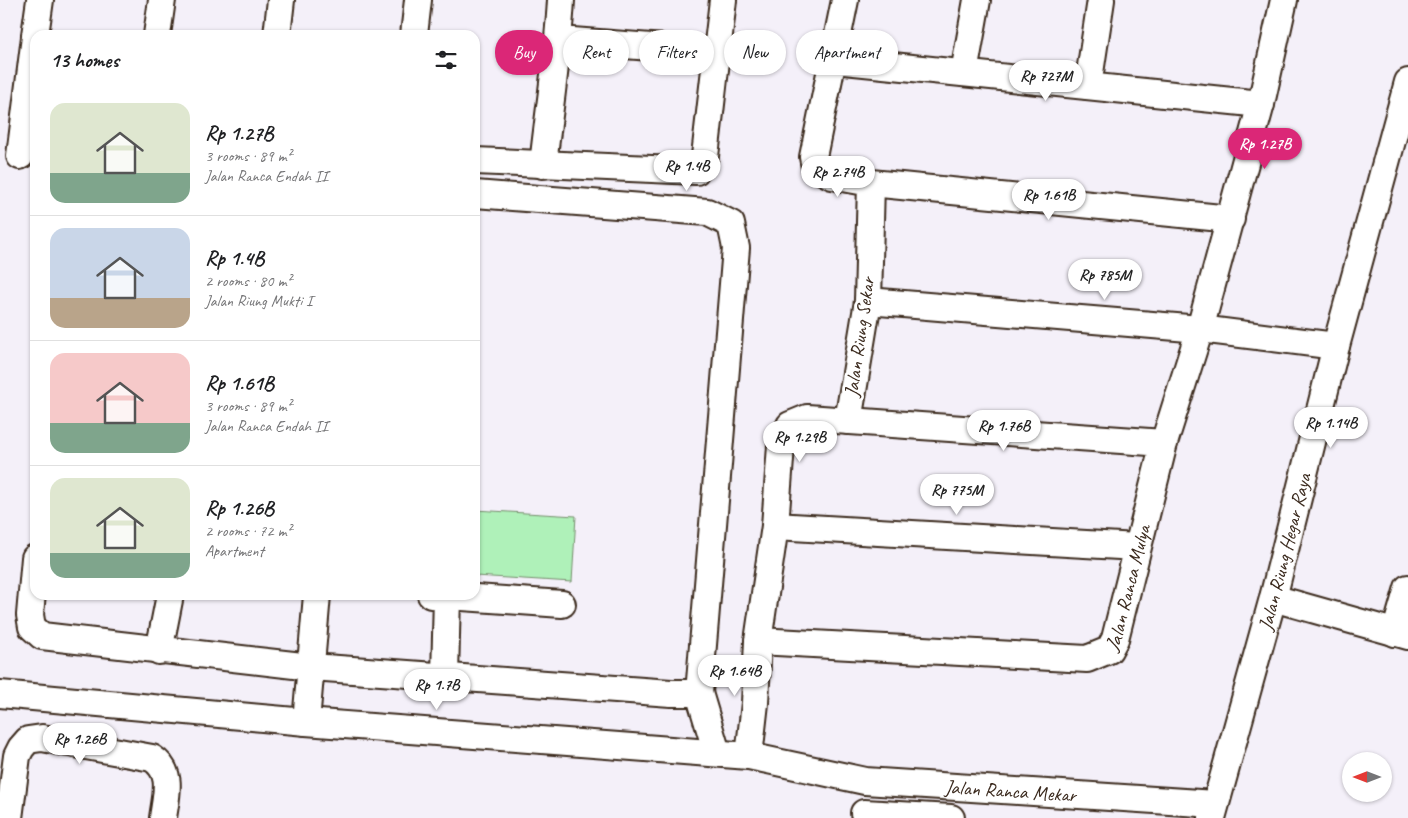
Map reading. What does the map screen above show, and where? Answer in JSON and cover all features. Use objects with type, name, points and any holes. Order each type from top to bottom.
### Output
[{"type":"street","points":[[36,30],[40,0]]},
{"type":"street","points":[[158,30],[162,0]]},
{"type":"street","points":[[278,30],[281,0]]},
{"type":"street","points":[[415,30],[418,0]]},
{"type":"street","points":[[543,165],[554,60],[559,40],[561,0]]},
{"type":"street","points":[[480,160],[543,165],[696,171],[705,156],[723,0]]},
{"type":"street","points":[[840,30],[846,0]]},
{"type":"street","points":[[964,73],[977,0]]},
{"type":"street","points":[[1088,86],[1101,0]]},
{"type":"street","name":"Jalan Ranca Mulya","points":[[758,641],[1087,659],[1109,650],[1115,639],[1164,443],[1200,329],[1262,104],[1284,0]]},
{"type":"street","points":[[559,40],[717,52]]},
{"type":"street","points":[[898,66],[1262,104]]},
{"type":"street","points":[[18,156],[30,71]]},
{"type":"street","points":[[832,75],[813,157],[815,167],[832,176],[871,183],[1230,218]]},
{"type":"street","name":"Jalan Riung Hegar Raya","points":[[1214,811],[1273,598],[1336,346],[1408,82]]},
{"type":"street","name":"Jalan Riung Sekar","points":[[848,420],[868,301],[871,183]]},
{"type":"street","points":[[480,194],[707,212],[731,224],[736,248],[699,693],[717,753]]},
{"type":"street","points":[[868,301],[1200,329],[1336,346]]},
{"type":"street","points":[[749,756],[755,703],[758,641],[775,526],[781,446],[790,425],[807,418],[1164,443]]},
{"type":"street","points":[[775,526],[1137,547]]},
{"type":"street","points":[[1273,598],[1402,634],[1408,588]]},
{"type":"street","points":[[480,599],[562,604]]},
{"type":"street","points":[[31,600],[30,615],[32,627],[42,636],[311,667],[670,693],[699,693]]},
{"type":"street","points":[[159,650],[169,600]]},
{"type":"street","points":[[306,722],[317,600]]},
{"type":"street","points":[[439,600],[445,676]]},
{"type":"street","name":"Jalan Ranca Mekar","points":[[0,694],[306,722],[749,756],[865,781],[1214,811]]},
{"type":"street","points":[[9,818],[17,756],[28,740],[42,738],[152,758],[162,764],[168,782],[163,818]]},
{"type":"street","points":[[865,781],[864,815],[951,818]]},
{"type":"green space","points":[[480,510],[576,516],[572,582],[480,576]]}]
